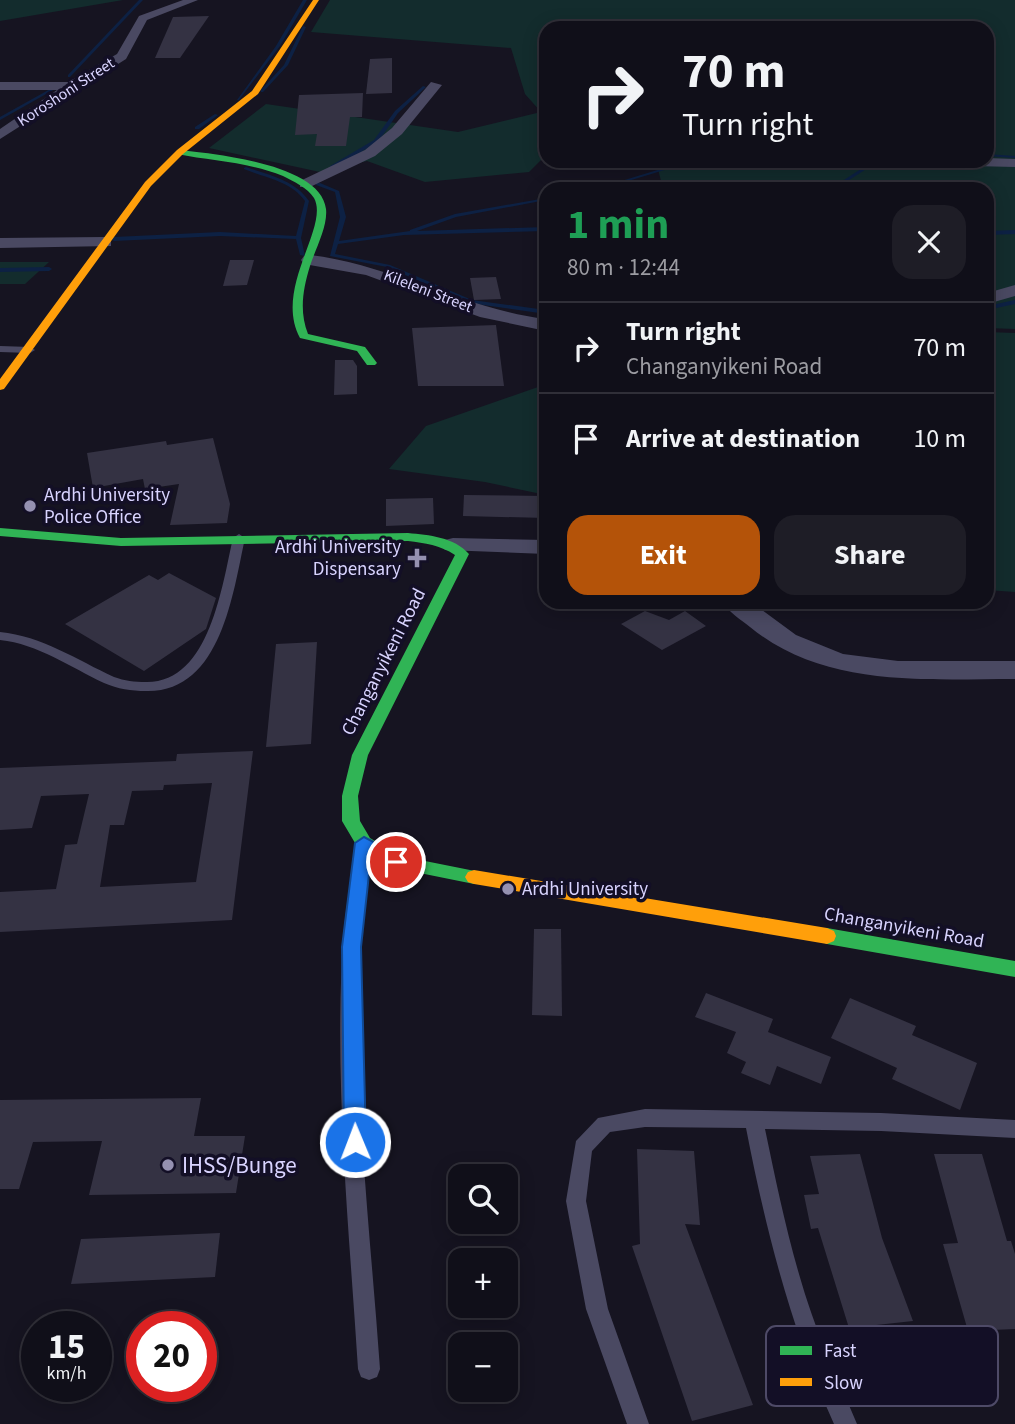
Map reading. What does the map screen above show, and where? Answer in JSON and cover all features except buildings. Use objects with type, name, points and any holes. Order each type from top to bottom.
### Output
[{"type":"street","name":"Koroshoni Street","points":[[0,135],[71,86],[122,56],[143,18],[193,0]]},
{"type":"street","points":[[0,387],[30,350],[148,184],[180,152],[222,121],[260,86],[316,0]]},
{"type":"street","points":[[305,184],[370,153],[397,131],[436,85]]},
{"type":"street","points":[[0,86],[71,86]]},
{"type":"street","points":[[180,152],[239,162],[305,184],[321,200],[323,210],[310,260],[296,290],[294,316],[304,336],[362,348],[370,356],[371,363]]},
{"type":"street","points":[[994,163],[1015,163]]},
{"type":"street","points":[[0,243],[105,242]]},
{"type":"street","name":"Kileleni Street","points":[[310,260],[372,270],[484,312],[509,320],[539,324]]},
{"type":"street","points":[[994,297],[1015,290]]},
{"type":"street","points":[[0,532],[51,540],[112,542],[239,538],[434,540],[453,545],[539,547]]},
{"type":"street","name":"Changanyikeni Road","points":[[453,545],[462,554],[360,755],[350,796],[351,821],[364,843],[396,862],[439,871],[701,913],[1015,969]]},
{"type":"street","points":[[744,609],[786,641],[822,657],[861,666],[1015,670]]},
{"type":"lane","points":[[0,349],[30,350]]},
{"type":"lane","points":[[0,636],[42,644],[62,658],[128,686],[159,685],[181,677],[203,658],[214,639],[239,538]]},
{"type":"lane","points":[[364,843],[351,947],[355,1142],[369,1369]]},
{"type":"lane","points":[[638,1424],[597,1309],[576,1200],[583,1147],[605,1124],[645,1118],[1015,1129]]},
{"type":"lane","points":[[754,1121],[775,1229],[803,1326]]},
{"type":"lane","points":[[838,1406],[846,1424]]},
{"type":"green space","points":[[0,0],[123,0],[0,21]]},
{"type":"green space","points":[[330,0],[1015,0],[1015,329],[994,328],[994,182],[661,182],[658,168],[994,168],[994,21],[539,21],[539,110],[525,94],[511,48],[311,32]]},
{"type":"green space","points":[[266,104],[458,132],[539,112],[539,162],[529,172],[425,182],[367,161],[320,172],[209,148]]},
{"type":"green space","points":[[0,262],[49,262],[25,284],[0,284]]},
{"type":"green space","points":[[994,332],[1015,333],[1015,592],[994,590]]},
{"type":"green space","points":[[539,387],[539,494],[485,482],[389,469],[426,426]]},
{"type":"waterway","points":[[69,76],[141,0]]},
{"type":"waterway","points":[[238,99],[278,46],[305,0]]},
{"type":"waterway","points":[[262,91],[286,65],[304,27]]},
{"type":"waterway","points":[[332,167],[376,141],[396,112],[424,87]]},
{"type":"waterway","points":[[0,119],[53,89]]},
{"type":"waterway","points":[[197,128],[216,115]]},
{"type":"waterway","points":[[994,156],[1015,157]]},
{"type":"waterway","points":[[246,168],[288,184],[302,194],[307,201],[298,238]]},
{"type":"waterway","points":[[621,182],[668,168]]},
{"type":"waterway","points":[[843,182],[866,168]]},
{"type":"waterway","points":[[318,184],[337,191],[343,217],[332,255],[388,266],[471,302],[539,311]]},
{"type":"waterway","points":[[412,231],[455,216],[539,200]]},
{"type":"waterway","points":[[336,243],[404,233],[539,229]]},
{"type":"waterway","points":[[994,233],[1015,232]]},
{"type":"waterway","points":[[114,239],[220,234],[298,238]]},
{"type":"waterway","points":[[298,238],[303,255]]},
{"type":"waterway","points":[[0,270],[49,269]]},
{"type":"waterway","points":[[994,306],[1015,302]]},
{"type":"traffic: fast","points":[[180,152],[239,161],[286,174],[305,184],[317,196],[322,211],[298,291],[298,322],[304,336],[361,349],[371,363]]},
{"type":"traffic: fast","points":[[0,532],[121,542],[408,537],[436,541],[456,549],[462,554],[360,755],[350,796],[351,821],[364,843],[396,862],[474,877]]},
{"type":"traffic: fast","points":[[827,936],[1015,969]]},
{"type":"traffic: slow","points":[[0,387],[148,184],[180,152],[255,92],[316,0]]},
{"type":"traffic: slow","points":[[474,877],[827,936]]},
{"type":"place","name":"Ardhi University Police Office","points":[[30,506]]},
{"type":"place","name":"Ardhi University Dispensary","points":[[417,558]]},
{"type":"place","name":"Ardhi University","points":[[508,889]]},
{"type":"place","name":"IHSS/Bunge","points":[[168,1165]]},
{"type":"route","points":[[355,1142],[351,947],[364,843],[396,862]]}]
